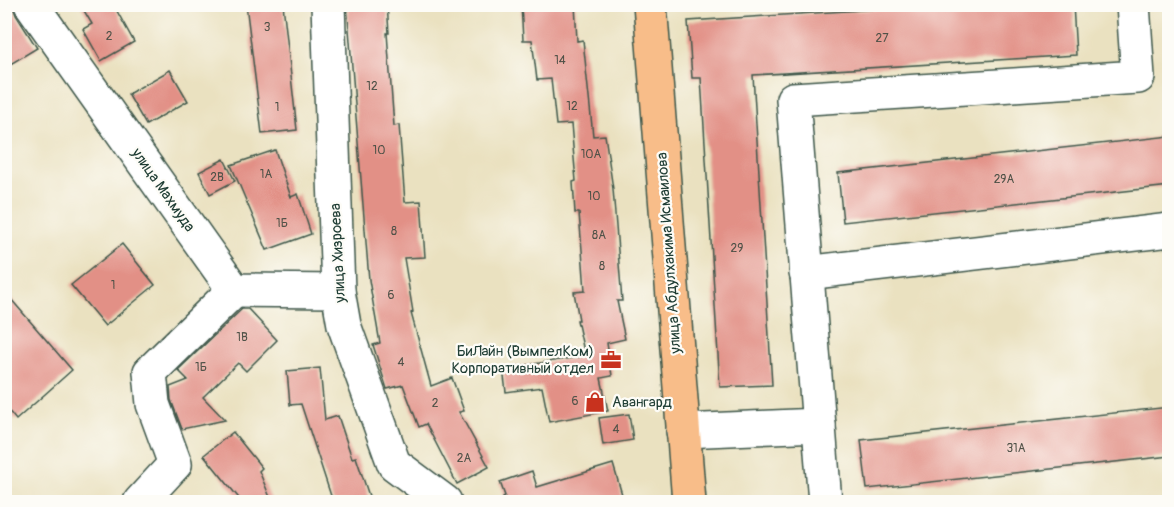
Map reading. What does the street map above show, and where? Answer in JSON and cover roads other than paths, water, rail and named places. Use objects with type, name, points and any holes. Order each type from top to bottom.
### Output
[{"type":"main road","name":"улица Абдулхакима Исмаилова","points":[[650,4],[688,502]]},
{"type":"street","points":[[4,12],[26,4]]},
{"type":"street","name":"улица Махмуда","points":[[31,4],[234,290]]},
{"type":"street","name":"улица Хизроева","points":[[328,4],[338,291],[344,325],[394,464],[443,502]]},
{"type":"street","points":[[825,502],[793,99],[1138,77],[1133,4]]},
{"type":"street","points":[[806,273],[1170,230]]},
{"type":"street","points":[[140,502],[175,464],[153,404],[150,372],[234,290],[338,291]]},
{"type":"street","points":[[683,431],[819,425]]},
{"type":"place","name":"БиЛайн (ВымпелКом) Корпоративный отдел","points":[[611,360]]},
{"type":"place","name":"Авангард","points":[[595,402]]}]
